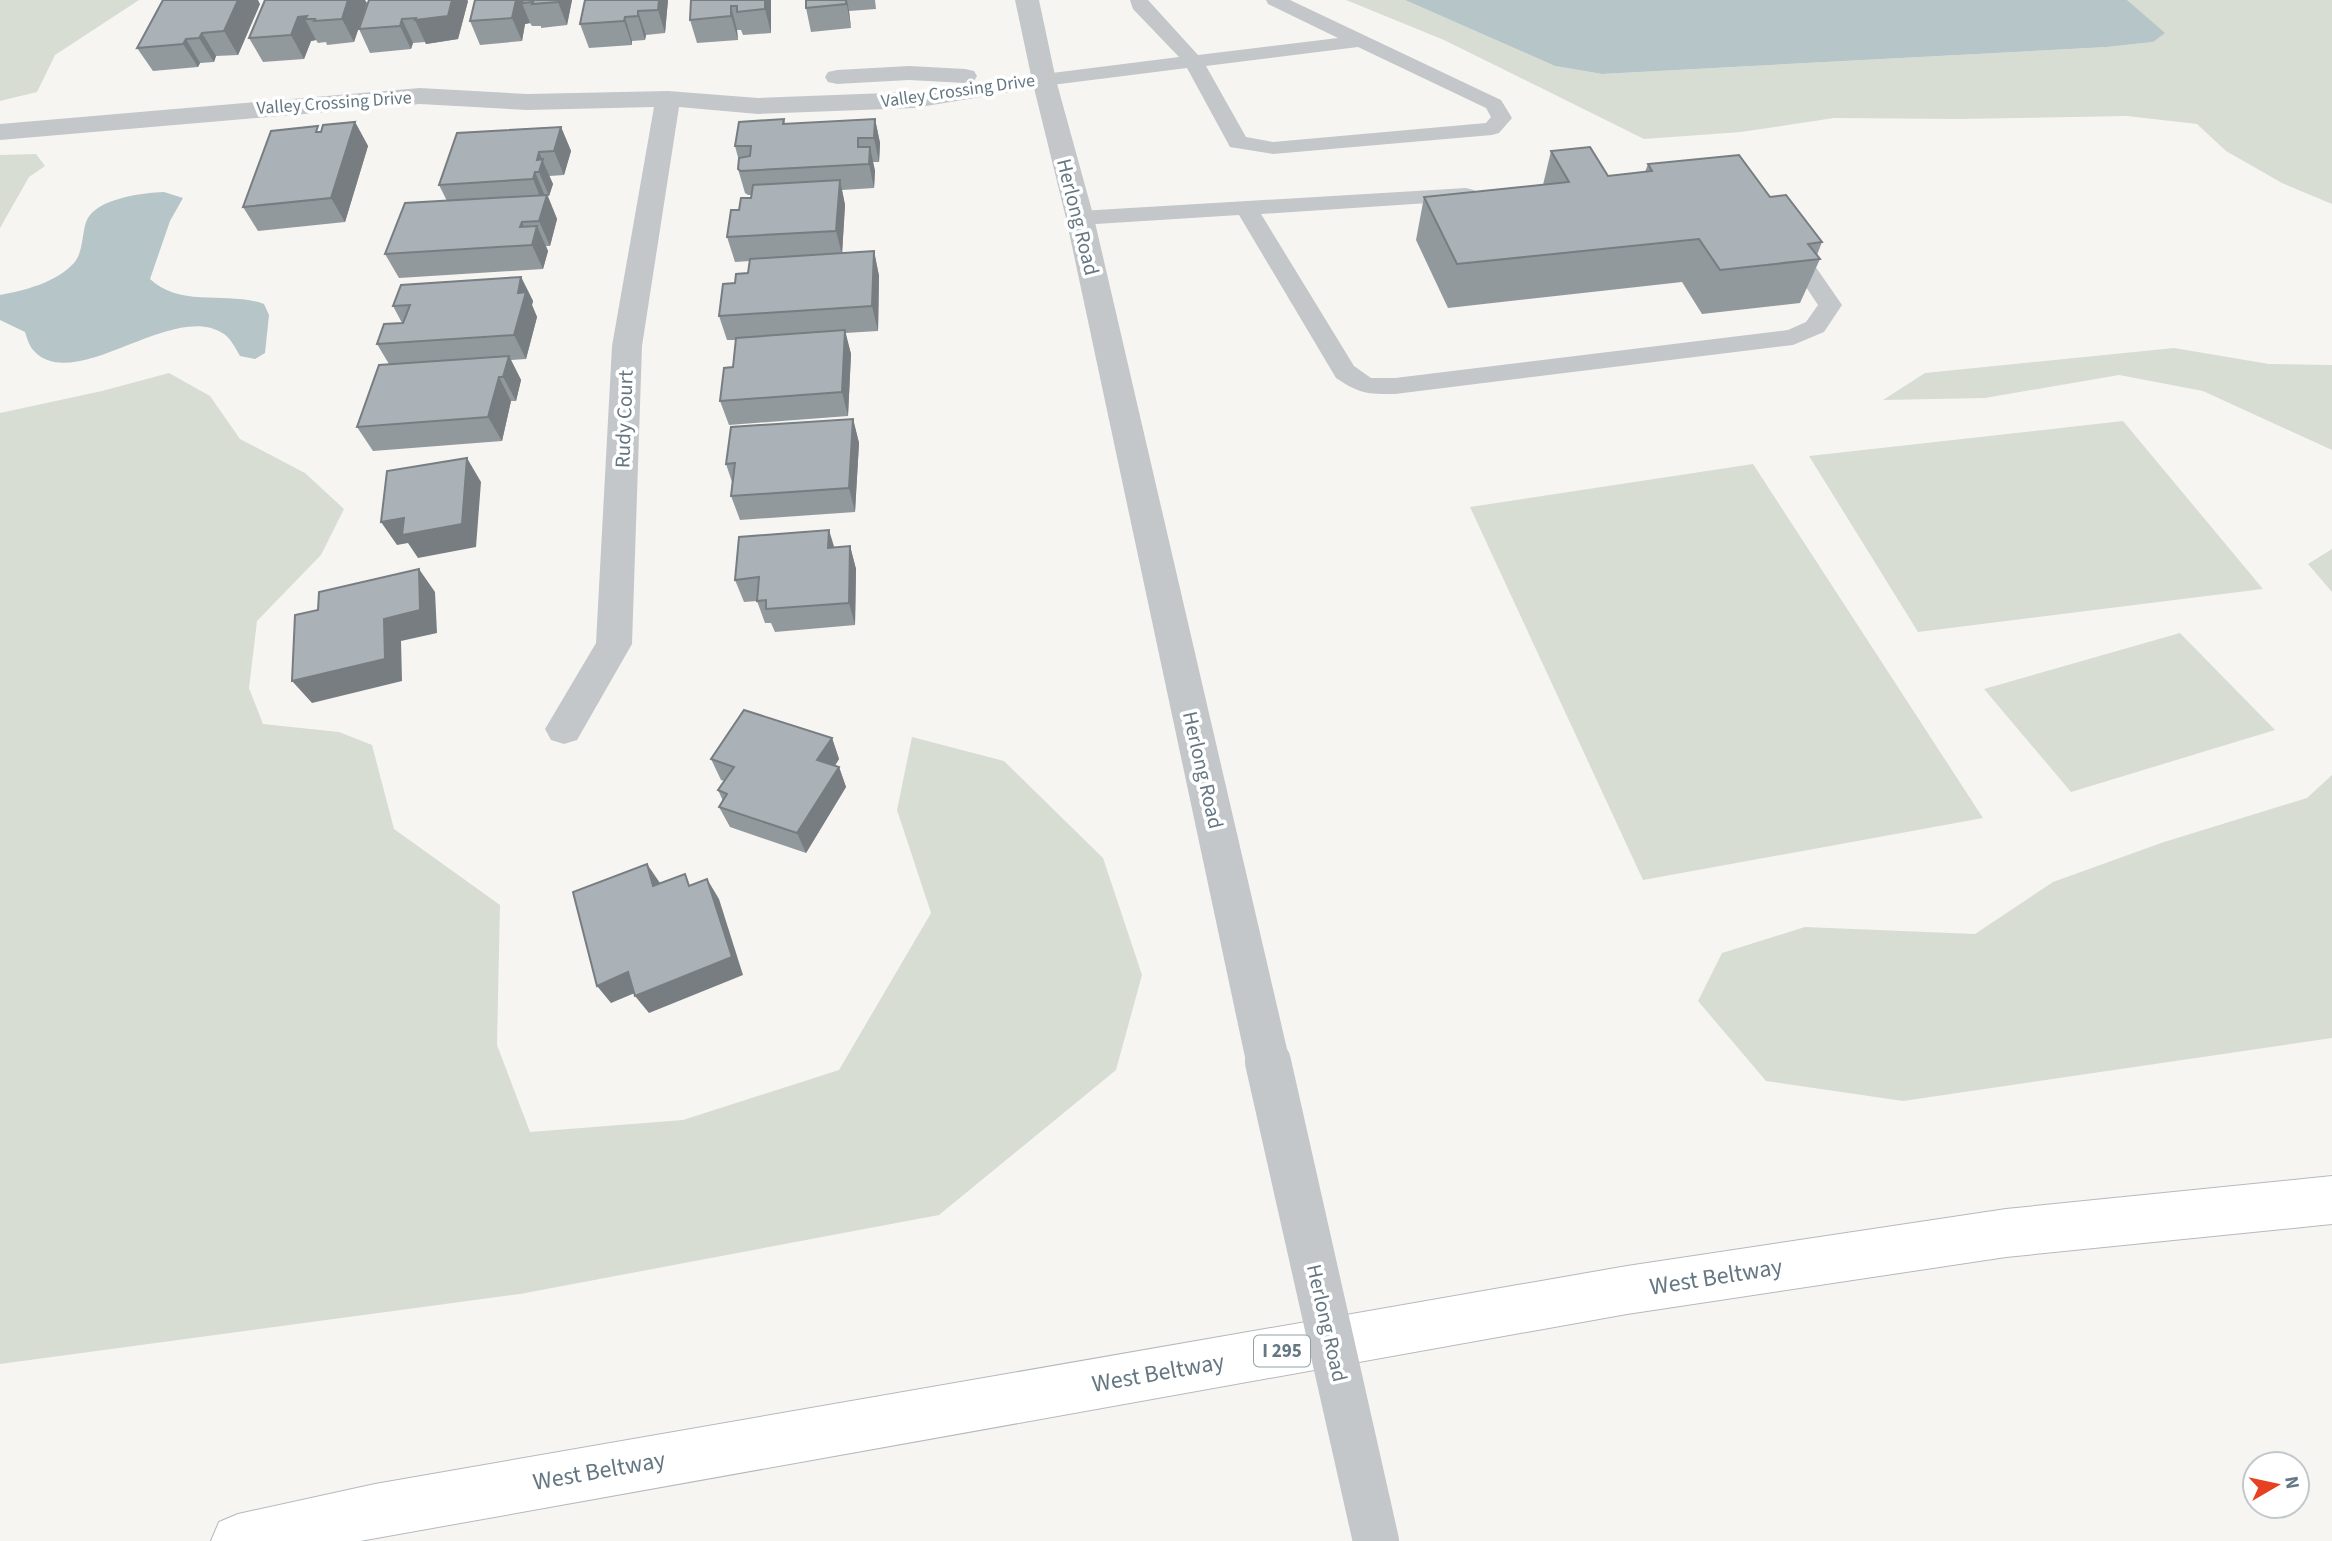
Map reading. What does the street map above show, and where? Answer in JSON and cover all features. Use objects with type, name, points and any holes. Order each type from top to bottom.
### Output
[{"type":"highway","name":"West Beltway","points":[[237,1541],[375,1511],[1627,1290],[2006,1233],[2332,1200]]},
{"type":"street","name":"Herlong Road","points":[[1027,0],[1044,79],[1080,218],[1376,1541]]},
{"type":"street","name":"Valley Crossing Drive","points":[[811,78],[909,73],[1044,79]]},
{"type":"street","name":"Valley Crossing Drive","points":[[0,132],[420,96],[527,102],[668,99],[758,106],[914,100],[1044,79]]},
{"type":"street","name":"Valley Crossing Drive","points":[[668,99],[755,81]]},
{"type":"street","name":"Rudy Court","points":[[564,729],[614,644],[627,346],[668,99]]},
{"type":"lane","points":[[1139,0],[1140,5],[1193,61],[1238,142],[1273,148],[1492,129],[1502,118],[1494,104],[1275,0]]},
{"type":"lane","points":[[1044,79],[1357,41]]},
{"type":"lane","points":[[1080,218],[1487,194]]},
{"type":"lane","points":[[1247,210],[1345,372],[1366,386],[1421,383],[1793,337],[1815,327],[1830,304],[1793,247],[1774,229]]},
{"type":"shaded area","points":[[0,0],[139,0],[55,55],[37,92],[0,101]]},
{"type":"shaded area","points":[[1346,0],[1405,0],[1555,66],[1602,74],[2107,47],[2153,42],[2127,0],[2332,0],[2332,204],[2282,183],[2226,151],[2197,124],[2127,116],[1834,118],[1741,132],[1644,139],[1444,40]]},
{"type":"shaded area","points":[[1405,0],[2127,0],[2165,33],[2153,42],[2107,47],[1602,74],[1555,66]]},
{"type":"shaded area","points":[[36,154],[45,166],[29,177],[0,228],[0,155]]},
{"type":"shaded area","points":[[164,192],[183,198],[170,221],[150,279],[162,288],[176,293],[250,300],[264,304],[269,315],[265,353],[255,359],[240,356],[224,334],[203,326],[179,328],[74,362],[52,361],[34,351],[25,332],[0,320],[0,295],[49,281],[74,263],[81,249],[86,222],[99,207],[120,198]]},
{"type":"shaded area","points":[[2174,348],[2269,364],[2332,365],[2332,450],[2203,391],[2119,375],[1985,398],[1883,400],[1925,373]]},
{"type":"shaded area","points":[[169,373],[210,396],[240,439],[305,473],[344,509],[321,555],[257,621],[249,688],[263,724],[339,732],[372,745],[394,829],[500,905],[497,1045],[530,1132],[683,1120],[839,1070],[931,913],[897,810],[912,737],[1004,761],[1103,858],[1142,975],[1116,1070],[939,1215],[520,1294],[0,1364],[0,413]]},
{"type":"shaded area","points":[[2123,421],[2263,589],[1918,632],[1809,456]]},
{"type":"shaded area","points":[[1753,464],[1983,818],[1643,880],[1470,507]]},
{"type":"shaded area","points":[[2332,549],[2332,592],[2308,564]]},
{"type":"shaded area","points":[[2180,633],[2275,730],[2071,792],[1984,689]]},
{"type":"shaded area","points":[[2332,775],[2332,1038],[1903,1101],[1766,1081],[1698,1001],[1722,953],[1805,927],[1975,934],[2053,882],[2161,843],[2307,798]]},
{"type":"building","points":[[163,0],[238,0],[224,31],[202,33],[199,38],[186,39],[183,44],[137,48]]},
{"type":"building","points":[[265,0],[348,0],[342,19],[314,21],[315,19],[305,19],[307,16],[298,17],[291,35],[249,38]]},
{"type":"building","points":[[369,0],[452,0],[448,16],[402,19],[400,26],[359,29]]},
{"type":"building","points":[[475,0],[516,0],[512,18],[470,21]]},
{"type":"building","points":[[523,0],[559,0],[532,4],[533,2],[522,3]]},
{"type":"building","points":[[585,0],[659,0],[658,10],[638,11],[638,16],[625,17],[624,21],[580,24]]},
{"type":"building","points":[[691,0],[765,0],[765,9],[737,12],[737,6],[731,6],[731,16],[690,20]]},
{"type":"building","points":[[806,0],[846,0],[846,4],[806,8]]},
{"type":"building","points":[[784,119],[783,124],[875,119],[874,138],[858,138],[858,147],[870,147],[869,164],[741,171],[738,169],[739,158],[750,156],[751,146],[735,146],[739,122]]},
{"type":"building","points":[[355,122],[331,198],[243,207],[271,131],[318,126],[316,132],[321,132],[323,125]]},
{"type":"building","points":[[561,127],[554,151],[539,152],[537,160],[543,159],[539,172],[535,172],[533,179],[439,185],[457,133]]},
{"type":"building","points":[[1590,147],[1608,176],[1652,171],[1648,164],[1739,155],[1770,197],[1786,195],[1822,242],[1808,244],[1820,259],[1720,270],[1699,239],[1457,264],[1424,197],[1569,182],[1551,151]]},
{"type":"building","points":[[840,180],[836,231],[727,237],[731,210],[739,210],[741,198],[751,198],[753,185]]},
{"type":"building","points":[[547,195],[539,221],[522,222],[520,227],[537,226],[532,245],[385,254],[405,203]]},
{"type":"building","points":[[874,251],[872,306],[719,316],[723,284],[735,283],[736,274],[748,273],[750,259]]},
{"type":"building","points":[[521,277],[518,293],[526,292],[514,335],[377,344],[384,324],[403,323],[410,305],[393,306],[401,285]]},
{"type":"building","points":[[845,330],[842,392],[720,401],[724,368],[733,367],[736,338]]},
{"type":"building","points":[[509,356],[503,377],[499,377],[488,417],[357,427],[379,365]]},
{"type":"building","points":[[853,419],[849,488],[731,496],[735,463],[726,464],[731,427]]},
{"type":"building","points":[[467,458],[462,524],[402,535],[404,518],[381,522],[387,471]]},
{"type":"building","points":[[829,530],[828,548],[850,546],[849,603],[766,609],[766,600],[757,601],[759,577],[735,580],[739,537]]},
{"type":"building","points":[[419,569],[420,610],[384,619],[385,659],[292,681],[295,615],[318,610],[319,592]]},
{"type":"building","points":[[744,710],[832,738],[817,760],[839,767],[797,833],[719,807],[727,794],[718,790],[734,767],[711,759]]},
{"type":"building","points":[[647,864],[653,886],[685,874],[689,886],[707,879],[732,957],[635,996],[628,972],[597,986],[573,892]]}]
